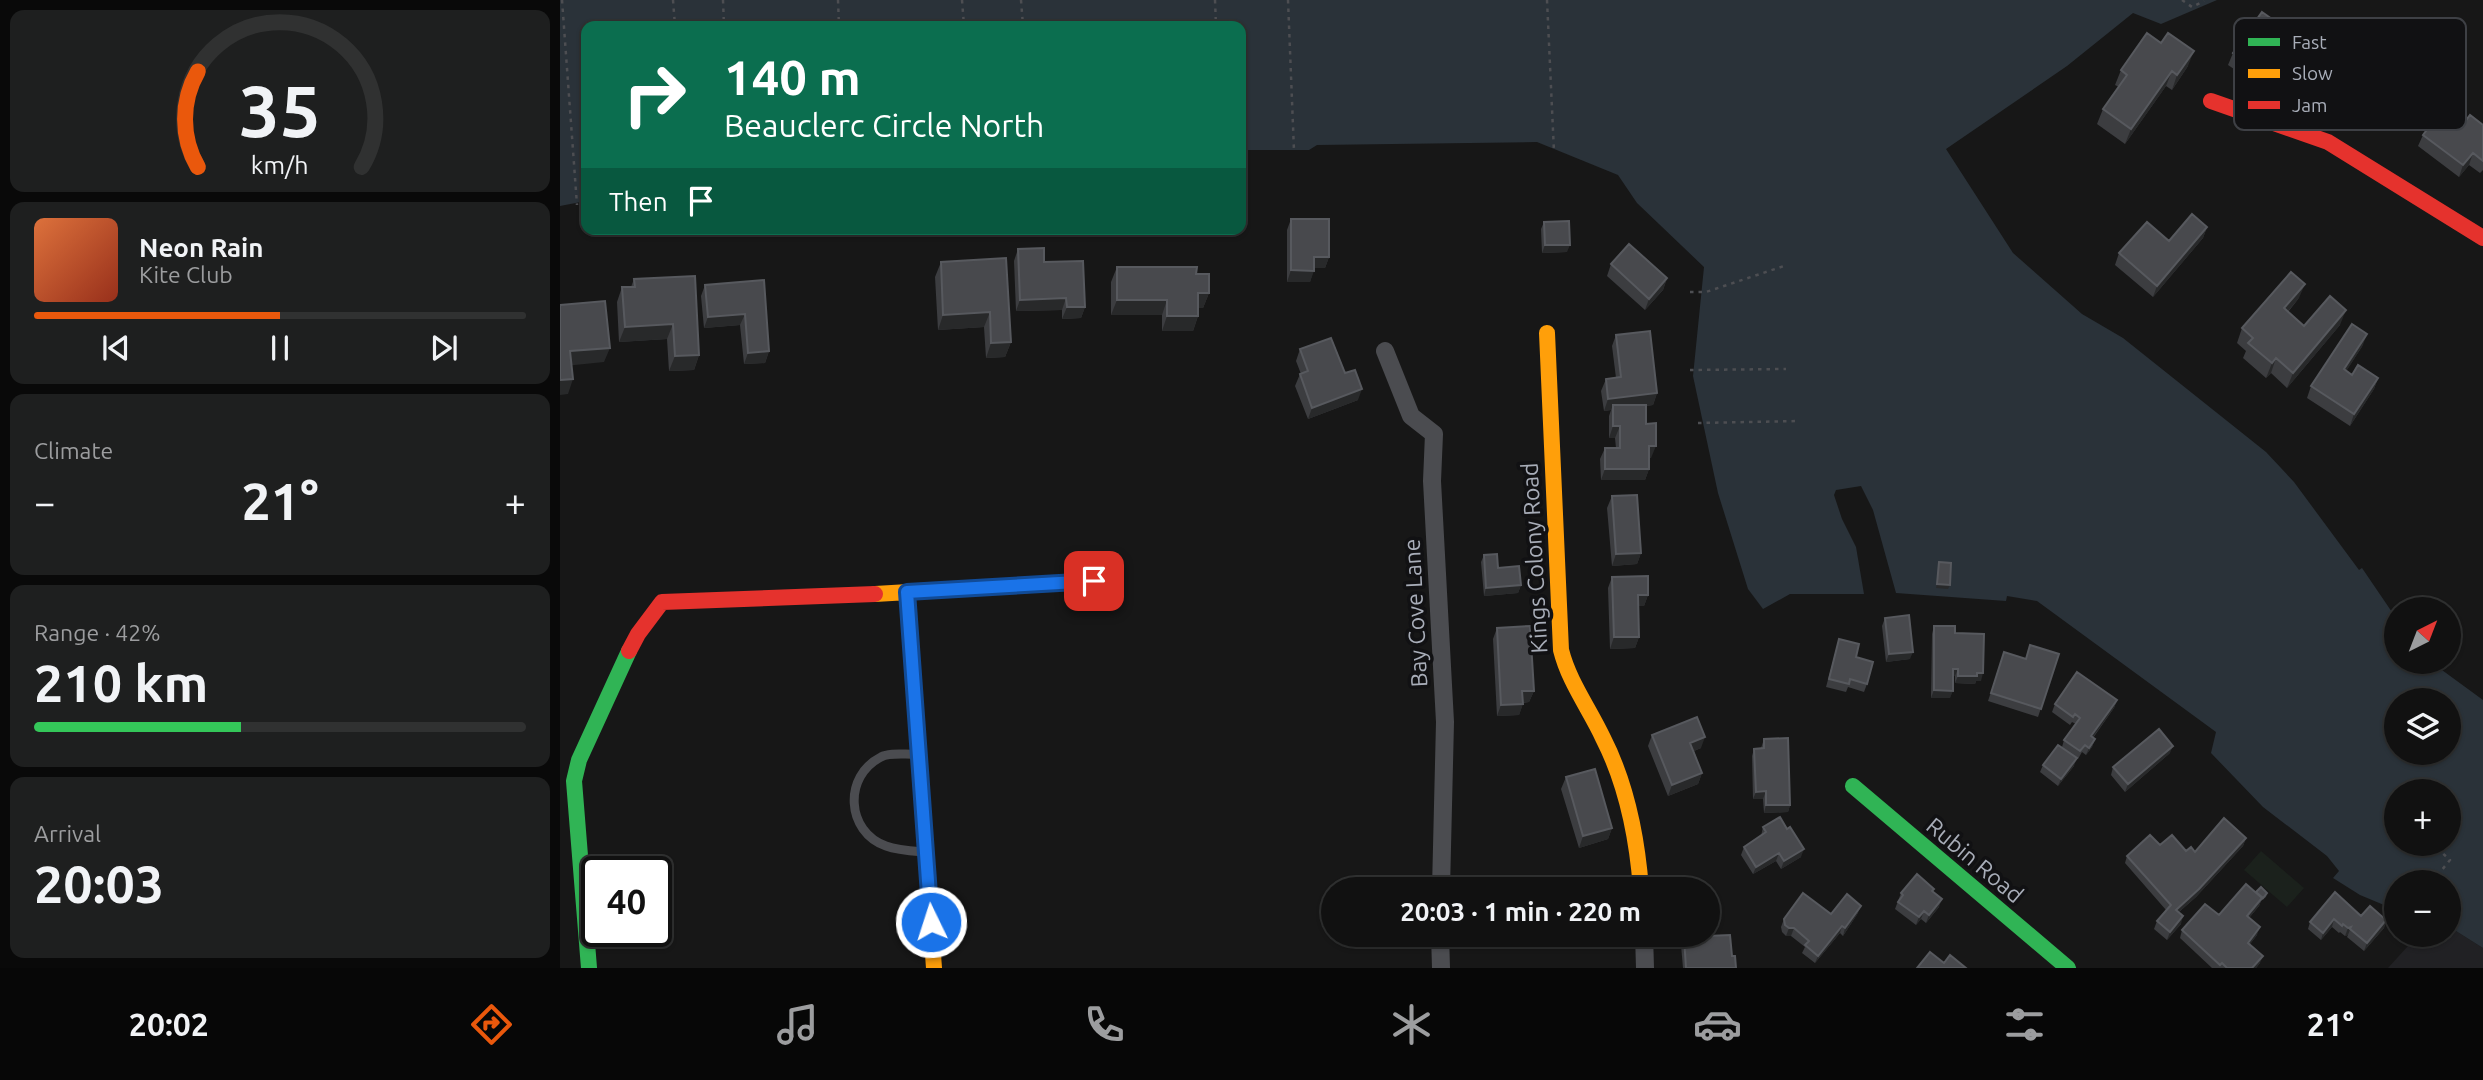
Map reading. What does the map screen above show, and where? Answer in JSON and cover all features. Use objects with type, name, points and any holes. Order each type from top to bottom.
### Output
[{"type":"street","points":[[2211,101],[2234,109]]},
{"type":"street","points":[[2294,130],[2328,142],[2483,238]]},
{"type":"street","name":"Kings Colony Road","points":[[1548,333],[1561,650],[1568,678],[1604,738],[1628,796],[1636,830],[1640,877]]},
{"type":"street","name":"Bay Cove Lane","points":[[1385,351],[1411,416],[1434,434],[1433,494],[1445,722],[1441,877]]},
{"type":"street","points":[[589,968],[574,781],[579,760],[638,634],[662,603],[1094,581]]},
{"type":"street","points":[[907,592],[934,968]]},
{"type":"street","name":"Rubin Road","points":[[1853,786],[2068,968]]},
{"type":"street","points":[[1440,947],[1441,968]]},
{"type":"street","points":[[1645,947],[1646,968]]},
{"type":"lane","points":[[920,754],[883,755],[870,764],[859,775],[855,811],[869,836],[885,846],[925,852]]},
{"type":"path","points":[[562,0],[577,205]]},
{"type":"path","points":[[673,0],[675,21]]},
{"type":"path","points":[[723,0],[724,21]]},
{"type":"path","points":[[838,0],[839,21]]},
{"type":"path","points":[[962,0],[964,21]]},
{"type":"path","points":[[1021,0],[1023,21]]},
{"type":"path","points":[[1215,0],[1216,21]]},
{"type":"path","points":[[1288,0],[1294,151]]},
{"type":"path","points":[[1547,0],[1554,152]]},
{"type":"path","points":[[2182,0],[2192,7],[2204,1]]},
{"type":"path","points":[[1690,292],[1706,292],[1787,265]]},
{"type":"path","points":[[1690,370],[1786,369]]},
{"type":"path","points":[[1698,423],[1799,421]]},
{"type":"path","points":[[2442,870],[2450,860],[2446,856]]},
{"type":"shaded area","points":[[560,0],[2217,0],[2161,24],[2133,13],[2067,66],[1946,149],[2013,253],[2082,314],[2123,338],[2266,452],[2294,482],[2384,600],[2384,674],[2447,674],[2483,700],[2483,948],[2461,934],[2461,870],[2384,870],[2384,905],[2360,895],[2333,878],[2339,871],[2327,856],[2263,807],[2211,753],[2216,732],[2037,601],[2007,596],[2006,601],[1896,593],[1873,510],[1861,486],[1836,490],[1834,495],[1856,547],[1864,594],[1790,594],[1763,609],[1748,589],[1718,493],[1693,376],[1704,267],[1637,203],[1618,175],[1537,142],[1317,145],[1309,150],[1246,150],[1246,21],[581,21],[581,202],[560,206]]},
{"type":"shaded area","points":[[2261,851],[2304,888],[2287,907],[2244,870]]},
{"type":"shaded area","points":[[2461,934],[2483,948],[2483,968],[2388,968],[2407,947],[2461,947]]},
{"type":"building","points":[[2262,12],[2271,18],[2258,18]]},
{"type":"building","points":[[2147,33],[2161,43],[2168,33],[2194,51],[2177,75],[2172,71],[2131,129],[2103,109],[2127,75],[2121,70]]},
{"type":"building","points":[[2470,115],[2483,125],[2483,161],[2473,153],[2463,165],[2423,135],[2427,130],[2466,130],[2466,120]]},
{"type":"building","points":[[2192,214],[2207,227],[2157,286],[2119,253],[2147,222],[2169,241]]},
{"type":"building","points":[[1291,219],[1329,219],[1329,257],[1314,257],[1314,271],[1291,270]]},
{"type":"building","points":[[1569,221],[1570,245],[1545,245],[1544,222]]},
{"type":"building","points":[[1629,244],[1667,278],[1649,299],[1611,264]]},
{"type":"building","points":[[1044,248],[1044,262],[1083,261],[1085,307],[1067,307],[1066,298],[1020,300],[1018,249]]},
{"type":"building","points":[[1006,258],[1011,342],[991,343],[990,312],[943,315],[941,262]]},
{"type":"building","points":[[1117,267],[1197,267],[1196,274],[1209,274],[1209,293],[1198,293],[1198,316],[1167,316],[1167,300],[1117,300]]},
{"type":"building","points":[[2291,272],[2305,284],[2284,308],[2304,326],[2330,296],[2346,310],[2293,373],[2276,358],[2272,363],[2248,343],[2253,338],[2242,328]]},
{"type":"building","points":[[695,276],[699,355],[675,356],[673,324],[625,327],[622,287],[635,287],[634,279]]},
{"type":"building","points":[[764,280],[769,351],[748,353],[745,314],[708,317],[705,285]]},
{"type":"building","points":[[605,301],[610,348],[570,351],[573,379],[560,380],[560,305]]},
{"type":"building","points":[[2352,324],[2367,334],[2344,369],[2352,375],[2358,365],[2378,378],[2354,414],[2311,386]]},
{"type":"building","points":[[1650,331],[1657,393],[1608,399],[1606,379],[1621,377],[1616,335]]},
{"type":"building","points":[[1331,338],[1345,373],[1355,370],[1362,389],[1312,408],[1300,374],[1308,371],[1300,349]]},
{"type":"building","points":[[1613,405],[1646,405],[1646,424],[1656,423],[1656,446],[1649,446],[1649,469],[1605,469],[1605,448],[1620,448],[1620,426],[1613,426]]},
{"type":"building","points":[[1637,495],[1641,553],[1616,554],[1612,496]]},
{"type":"building","points":[[1497,554],[1498,568],[1519,566],[1521,585],[1486,588],[1484,555]]},
{"type":"building","points":[[1939,562],[1951,563],[1950,585],[1937,584]]},
{"type":"building","points":[[1648,576],[1648,595],[1638,595],[1639,637],[1614,637],[1612,577]]},
{"type":"building","points":[[1909,615],[1913,652],[1889,654],[1885,618]]},
{"type":"building","points":[[1530,626],[1534,691],[1522,691],[1523,704],[1501,705],[1497,628]]},
{"type":"building","points":[[1934,626],[1955,626],[1955,633],[1984,634],[1983,673],[1977,673],[1977,676],[1958,676],[1958,669],[1953,669],[1953,691],[1934,690]]},
{"type":"building","points":[[1839,639],[1859,644],[1856,657],[1873,662],[1867,684],[1850,679],[1849,684],[1829,679]]},
{"type":"building","points":[[2030,645],[2059,654],[2041,709],[1991,693],[2004,652],[2026,659]]},
{"type":"building","points":[[2077,672],[2117,700],[2091,736],[2095,739],[2089,748],[2085,745],[2080,751],[2064,740],[2080,718],[2075,714],[2073,717],[2055,704]]},
{"type":"building","points":[[1697,717],[1705,737],[1690,743],[1702,773],[1672,785],[1652,735]]},
{"type":"building","points":[[2159,729],[2173,746],[2128,784],[2113,767]]},
{"type":"building","points":[[1788,738],[1790,805],[1766,805],[1766,791],[1756,792],[1754,749],[1764,748],[1764,739]]},
{"type":"building","points":[[2058,745],[2077,758],[2061,779],[2043,765]]},
{"type":"building","points":[[1595,769],[1612,828],[1583,836],[1566,777]]},
{"type":"building","points":[[1780,817],[1804,849],[1784,861],[1779,853],[1756,867],[1744,847],[1766,832],[1763,827]]},
{"type":"building","points":[[2224,818],[2246,838],[2176,910],[2183,916],[2170,932],[2157,921],[2171,905],[2127,856],[2150,835],[2160,845],[2172,835],[2186,851],[2191,847],[2195,852]]},
{"type":"building","points":[[1917,874],[1942,899],[1929,915],[1924,911],[1919,917],[1898,902],[1903,895],[1901,893]]},
{"type":"building","points":[[2246,884],[2262,898],[2247,916],[2260,927],[2248,943],[2263,956],[2252,968],[2227,968],[2222,963],[2220,965],[2182,930],[2205,904],[2219,915]]},
{"type":"building","points":[[2261,887],[2267,893],[2263,898],[2256,892]]},
{"type":"building","points":[[2335,892],[2361,916],[2370,906],[2384,918],[2384,922],[2367,943],[2350,929],[2351,927],[2342,926],[2334,919],[2323,933],[2310,922]]},
{"type":"building","points":[[1803,893],[1831,914],[1847,894],[1861,906],[1845,928],[1842,926],[1818,956],[1805,945],[1809,941],[1794,928],[1785,925],[1784,919]]},
{"type":"building","points":[[1720,935],[1730,935],[1736,968],[1686,968],[1685,947],[1720,947]]},
{"type":"building","points":[[1930,952],[1944,963],[1950,955],[1966,968],[1917,968]]},
{"type":"traffic: fast","points":[[589,968],[574,781],[579,760],[629,651]]},
{"type":"traffic: fast","points":[[1853,786],[2068,968]]},
{"type":"traffic: slow","points":[[1547,333],[1561,650],[1569,673],[1603,738],[1625,792],[1634,830],[1640,877]]},
{"type":"traffic: slow","points":[[875,594],[1094,581]]},
{"type":"traffic: slow","points":[[907,592],[934,968]]},
{"type":"traffic: jam","points":[[2211,101],[2234,109]]},
{"type":"traffic: jam","points":[[2294,130],[2328,142],[2483,238]]},
{"type":"traffic: jam","points":[[629,651],[662,602],[875,594]]},
{"type":"route","points":[[931,922],[907,592],[1094,581]]}]
